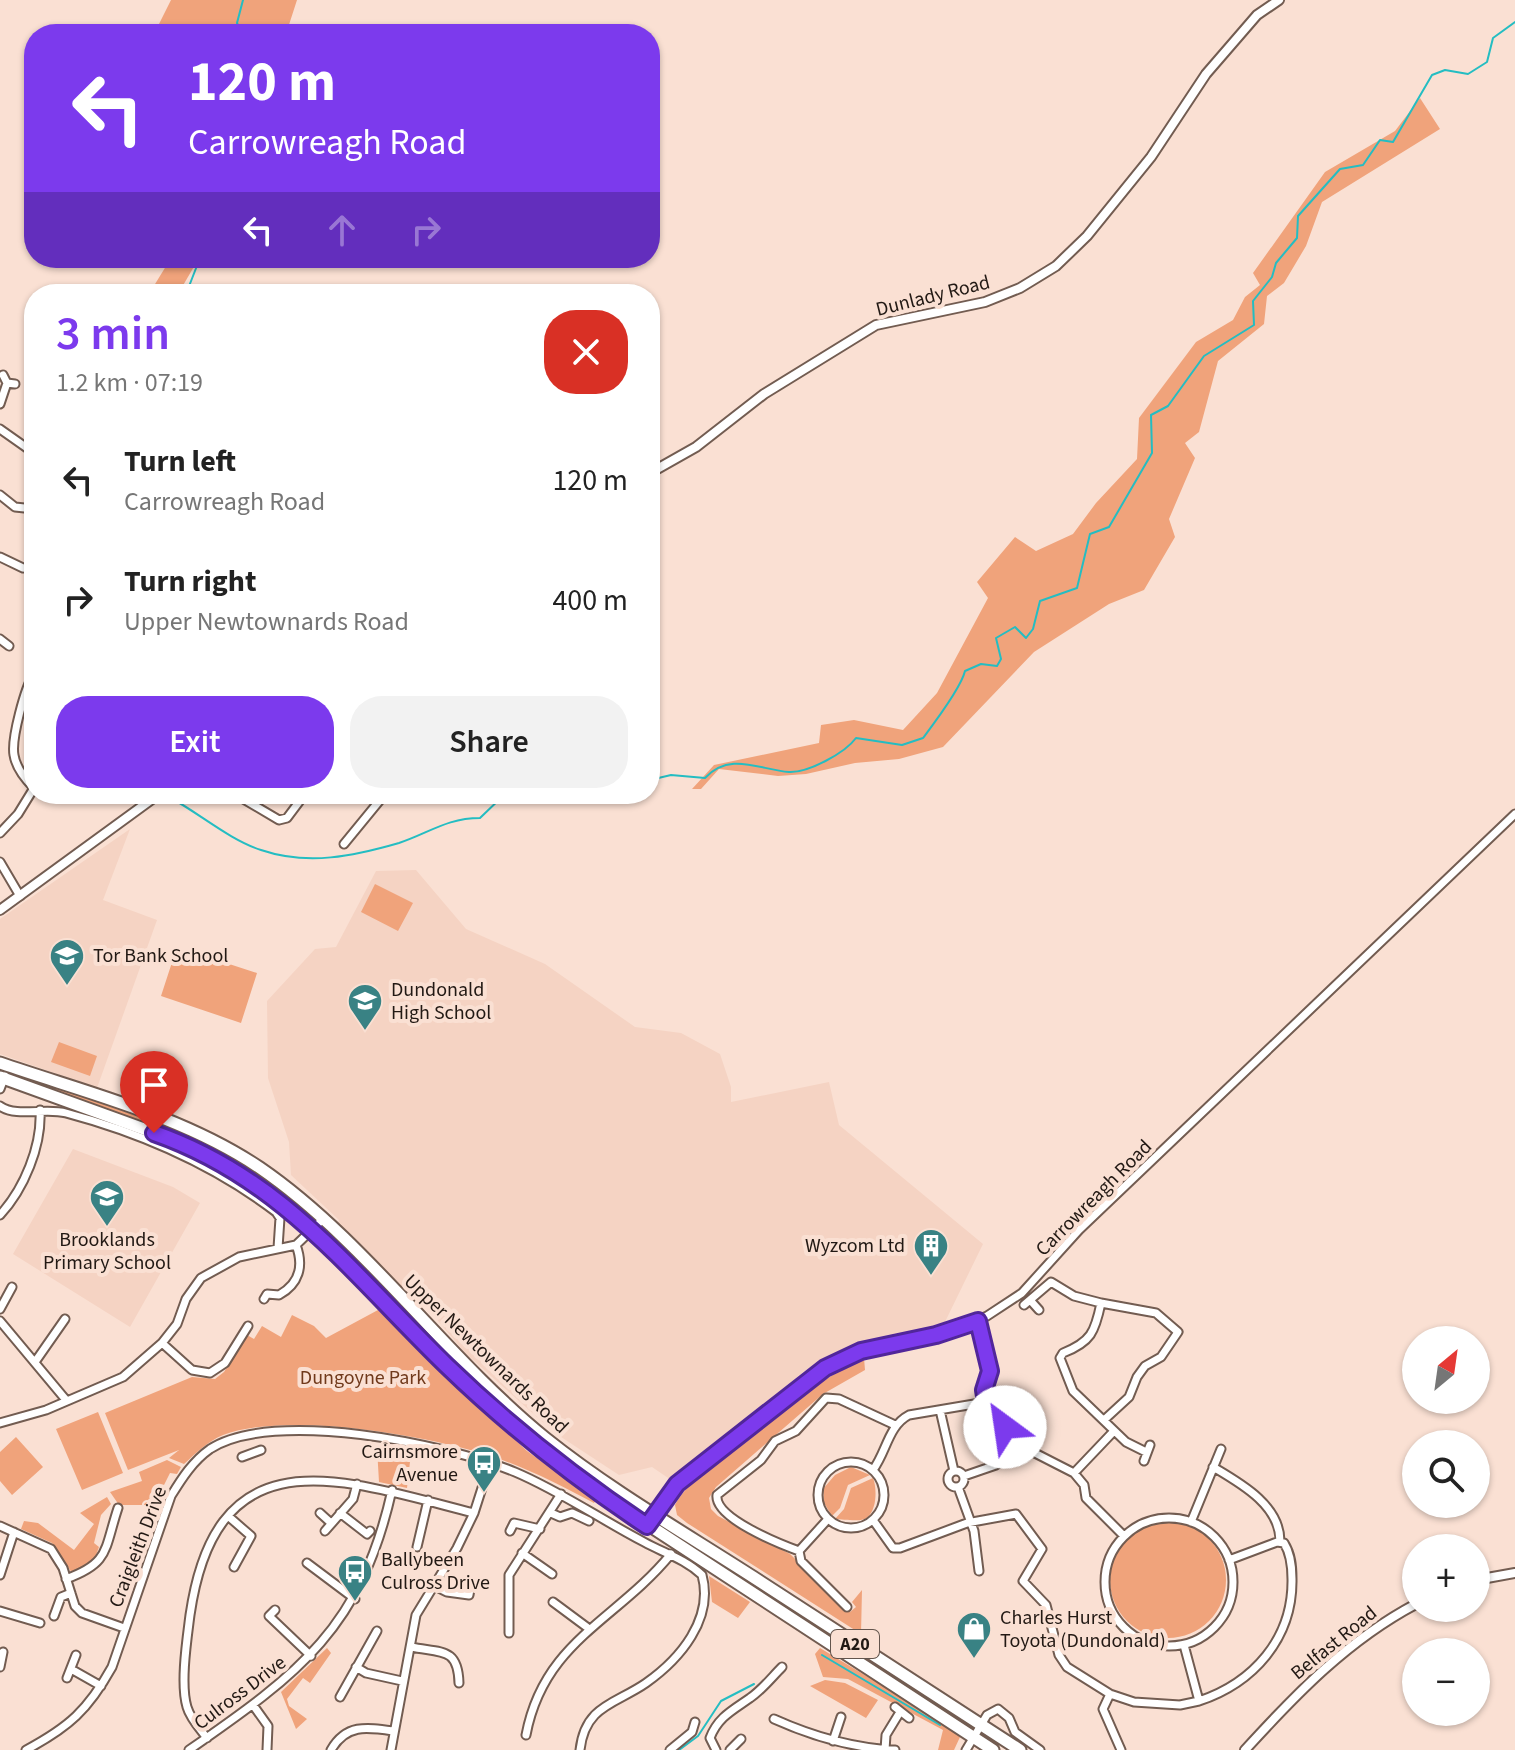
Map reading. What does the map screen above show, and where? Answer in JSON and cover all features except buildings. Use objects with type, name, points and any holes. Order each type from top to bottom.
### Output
[{"type":"highway","name":"Upper Newtownards Road","points":[[4,1064],[150,1115],[224,1146],[262,1169],[322,1220],[544,1437],[621,1492],[733,1582],[993,1750]]},
{"type":"highway","name":"Upper Newtownards Road","points":[[1,1082],[204,1153],[256,1182],[312,1230],[490,1407],[569,1473],[613,1503],[651,1519],[1020,1750]]},
{"type":"street","name":"Dunlady Road","points":[[660,467],[696,447],[764,394],[876,325],[985,302],[1020,288],[1056,266],[1087,236],[1151,157],[1206,74],[1257,15],[1279,0]]},
{"type":"street","points":[[0,404],[11,384],[3,375]]},
{"type":"street","points":[[0,429],[24,446]]},
{"type":"street","points":[[0,495],[15,507],[24,508]]},
{"type":"street","points":[[0,557],[24,569]]},
{"type":"street","points":[[0,639],[9,646]]},
{"type":"street","points":[[24,708],[13,754],[24,775]]},
{"type":"street","points":[[0,833],[24,804]]},
{"type":"street","points":[[0,910],[145,804]]},
{"type":"street","points":[[253,804],[282,820],[296,804]]},
{"type":"street","points":[[356,845],[346,842],[377,804]]},
{"type":"street","name":"Carrowreagh Road","points":[[651,1519],[677,1484],[825,1368],[861,1351],[946,1332],[978,1321],[1022,1293],[1079,1230],[1515,814]]},
{"type":"street","points":[[0,862],[20,896]]},
{"type":"street","points":[[1,1082],[4,1064]]},
{"type":"street","points":[[0,1106],[9,1111],[66,1113],[148,1142],[229,1178],[280,1218],[278,1248]]},
{"type":"street","points":[[0,1215],[28,1168],[39,1129],[40,1110]]},
{"type":"street","points":[[1,1421],[46,1410],[123,1377],[162,1343],[177,1324],[186,1299],[201,1278],[239,1257],[296,1245],[322,1220]]},
{"type":"street","points":[[264,1299],[267,1294],[279,1295],[297,1279],[301,1264],[296,1245]]},
{"type":"street","points":[[1039,1310],[1027,1303],[1051,1282],[1074,1296],[1156,1313],[1178,1332],[1161,1357],[1145,1366],[1129,1397],[1104,1420]]},
{"type":"street","points":[[0,1309],[12,1287]]},
{"type":"street","points":[[1101,1303],[1092,1334],[1083,1345],[1063,1353],[1060,1358],[1073,1391],[1114,1431],[1147,1453]]},
{"type":"street","points":[[35,1362],[65,1319]]},
{"type":"street","points":[[0,1321],[66,1400]]},
{"type":"street","points":[[978,1321],[990,1371],[984,1390],[993,1418],[1022,1445],[1074,1473],[1084,1485],[1086,1498],[1124,1536]]},
{"type":"street","points":[[162,1343],[192,1370],[210,1373],[225,1363],[248,1326]]},
{"type":"street","points":[[799,1551],[779,1546],[722,1512],[716,1502],[723,1487],[761,1460],[775,1441],[796,1431],[816,1407],[831,1396],[895,1425]]},
{"type":"street","points":[[873,1470],[886,1452],[895,1425],[909,1415],[986,1402]]},
{"type":"street","points":[[940,1410],[954,1471],[948,1481],[958,1487],[971,1522],[979,1571]]},
{"type":"street","points":[[1074,1473],[1114,1431]]},
{"type":"street","name":"Craigleith Drive","points":[[26,1750],[77,1718],[112,1667],[171,1496],[183,1476],[211,1449],[247,1436],[293,1432],[367,1436],[438,1449],[490,1463],[561,1494],[646,1544],[671,1554],[702,1575],[705,1602],[699,1625],[658,1674],[605,1704],[585,1730],[580,1750]]},
{"type":"street","points":[[247,1436],[246,1455],[261,1450]]},
{"type":"street","points":[[958,1487],[964,1476],[996,1465],[1022,1445]]},
{"type":"street","points":[[1191,1522],[1221,1449]]},
{"type":"street","points":[[844,1462],[864,1465],[873,1470],[879,1478],[884,1496],[873,1520],[849,1528],[828,1519],[822,1511],[817,1491],[826,1472],[844,1462]]},
{"type":"street","points":[[391,1750],[416,1615],[457,1548],[474,1513],[490,1463]]},
{"type":"street","points":[[873,1520],[893,1548],[900,1548],[971,1522],[1012,1512],[1038,1540],[1042,1549],[1023,1581],[1046,1605],[1062,1661],[1110,1694],[1157,1705],[1199,1701],[1239,1683],[1257,1668],[1279,1638],[1292,1593],[1290,1554],[1280,1541],[1280,1529],[1257,1496],[1213,1467]]},
{"type":"street","points":[[954,1471],[964,1476]]},
{"type":"street","points":[[207,1738],[187,1707],[189,1622],[206,1549],[228,1516],[251,1496],[284,1482],[316,1480],[392,1490],[474,1513]]},
{"type":"street","points":[[325,1531],[353,1499],[357,1484]]},
{"type":"street","name":"Culross Drive","points":[[189,1750],[253,1705],[311,1656],[355,1599],[380,1540],[392,1490]]},
{"type":"street","points":[[603,1517],[621,1492]]},
{"type":"street","points":[[509,1633],[506,1586],[514,1563],[551,1513],[561,1494]]},
{"type":"street","points":[[417,1547],[428,1500]]},
{"type":"street","points":[[66,1579],[89,1571],[102,1560],[118,1508]]},
{"type":"street","points":[[320,1513],[331,1523]]},
{"type":"street","points":[[340,1513],[367,1534],[370,1531]]},
{"type":"street","points":[[551,1513],[560,1517],[572,1513],[589,1521]]},
{"type":"street","points":[[228,1516],[251,1536],[234,1567]]},
{"type":"street","points":[[1168,1517],[1191,1522],[1212,1534],[1229,1560],[1233,1593],[1225,1614],[1211,1631],[1184,1645],[1149,1644],[1129,1633],[1114,1617],[1106,1597],[1104,1575],[1111,1553],[1124,1536],[1152,1520],[1168,1517]]},
{"type":"street","points":[[799,1551],[828,1519]]},
{"type":"street","points":[[510,1531],[514,1523],[540,1529]]},
{"type":"street","points":[[0,1526],[51,1549],[75,1606],[82,1613],[124,1628]]},
{"type":"street","points":[[0,1575],[14,1532]]},
{"type":"street","points":[[1229,1560],[1280,1541]]},
{"type":"street","points":[[799,1551],[801,1561],[847,1607]]},
{"type":"street","points":[[522,1553],[552,1574]]},
{"type":"street","points":[[526,1735],[531,1711],[543,1684],[588,1628],[615,1612],[671,1554]]},
{"type":"street","points":[[307,1563],[355,1599]]},
{"type":"street","points":[[1490,1577],[1515,1573]]},
{"type":"street","points":[[433,1585],[447,1592],[469,1595],[471,1583]]},
{"type":"street","points":[[54,1616],[61,1597],[71,1593]]},
{"type":"street","points":[[553,1602],[588,1628]]},
{"type":"street","points":[[275,1610],[269,1616],[311,1656]]},
{"type":"street","points":[[0,1611],[40,1623]]},
{"type":"street","name":"Belfast Road","points":[[1245,1750],[1322,1669],[1373,1629],[1402,1612]]},
{"type":"street","points":[[340,1697],[377,1631]]},
{"type":"street","points":[[1184,1645],[1199,1701]]},
{"type":"street","points":[[411,1647],[453,1656],[458,1663],[459,1683]]},
{"type":"street","points":[[0,1667],[3,1652]]},
{"type":"street","points":[[67,1678],[76,1655]]},
{"type":"street","points":[[356,1667],[402,1681]]},
{"type":"street","points":[[716,1750],[710,1738],[714,1728],[782,1667]]},
{"type":"street","points":[[71,1669],[101,1686]]},
{"type":"street","points":[[1110,1694],[1103,1709],[1121,1750]]},
{"type":"street","points":[[253,1705],[268,1726],[267,1750]]},
{"type":"street","points":[[885,1750],[886,1735],[898,1710],[909,1718]]},
{"type":"street","points":[[966,1750],[987,1715],[1002,1710],[1015,1732],[1040,1750]]},
{"type":"street","points":[[787,1725],[792,1714]]},
{"type":"street","points":[[833,1741],[841,1717]]},
{"type":"street","points":[[774,1719],[833,1741],[895,1750]]},
{"type":"street","points":[[670,1750],[692,1732],[695,1722]]},
{"type":"street","points":[[331,1750],[338,1738],[349,1730],[365,1727],[393,1731]]},
{"type":"street","points":[[730,1750],[741,1739]]},
{"type":"shaded area","name":"Tor Bank School","points":[[130,829],[103,900],[157,920],[97,1088],[0,1054],[0,919]]},
{"type":"shaded area","points":[[416,870],[466,929],[545,964],[635,1027],[681,1033],[720,1054],[731,1087],[731,1102],[829,1082],[839,1125],[983,1244],[943,1326],[838,1353],[803,1372],[677,1484],[652,1467],[619,1475],[555,1433],[465,1353],[429,1310],[397,1283],[338,1223],[339,1220],[291,1175],[289,1142],[268,1078],[267,1001],[315,949],[336,947],[376,871]]},
{"type":"shaded area","name":"Brooklands Primary School","points":[[73,1149],[173,1187],[200,1203],[130,1327],[13,1254]]},
{"type":"green space","points":[[171,0],[297,0],[289,24],[159,24]]},
{"type":"green space","points":[[1420,98],[1440,129],[1322,202],[1306,246],[1284,283],[1267,296],[1264,324],[1218,361],[1199,432],[1185,443],[1195,458],[1169,519],[1175,537],[1144,590],[1109,604],[1034,652],[943,747],[899,759],[855,763],[806,774],[778,776],[719,769],[701,789],[692,789],[714,765],[819,743],[821,725],[854,720],[903,730],[937,693],[988,598],[977,582],[1015,537],[1036,551],[1073,534],[1096,503],[1137,459],[1139,418],[1196,342],[1233,320],[1245,297],[1260,285],[1253,273],[1325,172],[1395,131]]},
{"type":"green space","points":[[165,268],[193,268],[184,284],[155,284]]},
{"type":"green space","points":[[375,884],[413,903],[398,931],[361,912]]},
{"type":"green space","points":[[177,947],[257,973],[241,1023],[161,996]]},
{"type":"green space","points":[[59,1042],[97,1056],[90,1076],[51,1062]]},
{"type":"green space","points":[[20,1074],[193,1136],[261,1176],[311,1221],[254,1176],[209,1149],[18,1080]]},
{"type":"green space","name":"Dungoyne Park","points":[[378,1310],[527,1451],[596,1500],[594,1503],[488,1455],[428,1440],[355,1428],[282,1425],[250,1428],[217,1438],[184,1464],[169,1458],[179,1450],[128,1470],[105,1413],[192,1377],[215,1379],[224,1372],[247,1335],[254,1339],[262,1326],[281,1337],[292,1315],[314,1326],[326,1338]]},
{"type":"green space","points":[[864,1358],[865,1370],[823,1394],[716,1487],[709,1498],[711,1509],[718,1516],[790,1554],[850,1612],[856,1607],[852,1602],[862,1590],[861,1634],[687,1523],[677,1515],[675,1505],[706,1469],[761,1424],[820,1383]]},
{"type":"green space","points":[[98,1412],[123,1473],[82,1490],[56,1429]]},
{"type":"green space","points":[[16,1437],[43,1467],[12,1495],[0,1481],[0,1452]]},
{"type":"green space","points":[[377,1448],[411,1453],[407,1488],[379,1482]]},
{"type":"green space","points":[[167,1460],[181,1467],[177,1474],[170,1473],[154,1505],[119,1505],[110,1492],[142,1481],[139,1472]]},
{"type":"green space","points":[[851,1467],[870,1475],[848,1485],[840,1508],[832,1516],[824,1503],[823,1489],[835,1475]]},
{"type":"green space","points":[[873,1478],[875,1498],[868,1517],[835,1519],[844,1509],[851,1488]]},
{"type":"green space","points":[[107,1497],[111,1504],[101,1515],[94,1543],[99,1547],[92,1566],[72,1573],[52,1543],[21,1529],[24,1521],[38,1523],[74,1550],[94,1524],[80,1513]]},
{"type":"green space","points":[[1168,1522],[1190,1527],[1209,1539],[1221,1558],[1226,1580],[1221,1602],[1209,1621],[1190,1633],[1168,1638],[1146,1633],[1127,1621],[1115,1602],[1110,1580],[1115,1558],[1127,1539],[1146,1527]]},
{"type":"green space","points":[[677,1535],[875,1662],[971,1730],[762,1595]]},
{"type":"green space","points":[[709,1576],[750,1602],[738,1618],[712,1602]]},
{"type":"green space","points":[[327,1648],[331,1653],[310,1683],[303,1678],[287,1699],[289,1706],[307,1719],[296,1729],[281,1692]]},
{"type":"green space","points":[[820,1648],[944,1723],[960,1737],[954,1750],[938,1750],[943,1730],[848,1679],[823,1677],[815,1654]]},
{"type":"green space","points":[[825,1680],[845,1683],[878,1700],[866,1718],[810,1686]]},
{"type":"waterway","points":[[237,24],[243,0]]},
{"type":"waterway","points":[[660,778],[671,775],[705,778],[725,765],[735,764],[797,771],[826,761],[856,738],[902,745],[923,738],[953,695],[965,671],[981,664],[997,666],[1001,659],[996,638],[1015,627],[1026,638],[1033,629],[1040,601],[1077,588],[1090,534],[1109,527],[1152,453],[1151,415],[1168,406],[1204,356],[1254,325],[1253,301],[1272,277],[1276,263],[1297,238],[1298,216],[1340,169],[1363,165],[1380,140],[1393,142],[1432,75],[1445,70],[1468,74],[1487,62],[1493,38],[1515,22]]},
{"type":"waterway","points":[[190,284],[196,268]]},
{"type":"waterway","points":[[181,804],[249,846],[279,855],[313,858],[365,852],[399,843],[448,823],[480,818],[495,804]]},
{"type":"waterway","points":[[822,1655],[940,1725]]},
{"type":"waterway","points":[[679,1750],[698,1736],[721,1701],[754,1684]]},
{"type":"place","name":"Tor Bank School","points":[[67,987]]},
{"type":"place","name":"Dundonald High School","points":[[365,1032]]},
{"type":"place","name":"Brooklands Primary School","points":[[107,1228]]},
{"type":"place","name":"Wyzcom Ltd","points":[[931,1277]]},
{"type":"place","name":"Cairnsmore Avenue","points":[[484,1494]]},
{"type":"place","name":"Ballybeen Culross Drive","points":[[355,1603]]},
{"type":"place","name":"Charles Hurst Toyota (Dundonald)","points":[[974,1660]]},
{"type":"route","points":[[154,1133],[233,1168],[278,1199],[490,1407],[569,1473],[647,1526],[677,1484],[813,1376],[861,1351],[956,1330],[978,1321],[990,1371],[984,1390],[986,1402],[993,1418],[1005,1427]]}]
